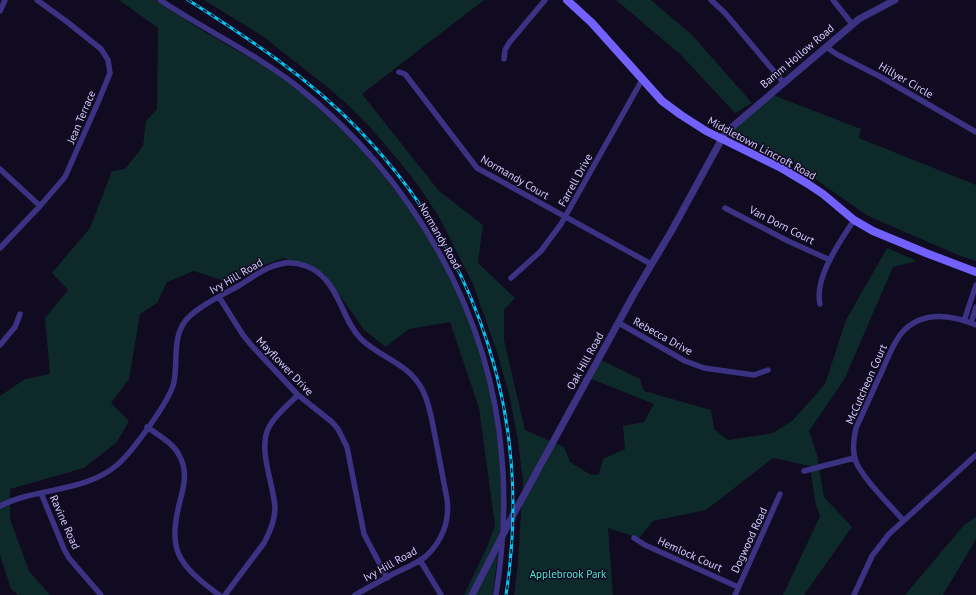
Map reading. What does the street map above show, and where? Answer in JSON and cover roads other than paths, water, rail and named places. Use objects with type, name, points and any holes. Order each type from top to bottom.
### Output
[{"type":"main road","name":"Middletown Lincroft Road","points":[[567,0],[592,23],[667,106],[722,139],[783,169],[823,194],[854,220],[887,238],[976,272]]},
{"type":"street","points":[[0,11],[5,0]]},
{"type":"street","name":"Jean Terrace","points":[[0,248],[58,187],[69,170],[107,80],[110,69],[106,56],[101,49],[60,16],[37,0]]},
{"type":"street","name":"Normandy Road","points":[[160,0],[276,70],[333,117],[361,144],[409,202],[444,260],[458,290],[481,350],[496,412],[502,459],[504,493],[503,535],[496,595]]},
{"type":"street","points":[[504,60],[505,50],[509,43],[545,0]]},
{"type":"street","points":[[711,0],[725,14],[783,82]]},
{"type":"street","points":[[833,0],[852,24]]},
{"type":"street","name":"Bamm Hollow Road","points":[[722,139],[725,133],[733,125],[852,24],[866,14],[895,0]]},
{"type":"street","name":"Hillyer Circle","points":[[826,47],[976,132]]},
{"type":"street","name":"Normandy Court","points":[[399,72],[405,74],[477,168],[651,264]]},
{"type":"street","name":"Farrell Drive","points":[[511,278],[541,251],[552,238],[642,80]]},
{"type":"street","name":"Oak Hill Road","points":[[472,595],[619,322],[722,139]]},
{"type":"street","points":[[0,169],[40,206]]},
{"type":"street","name":"Van Dorn Court","points":[[725,208],[788,241],[830,260]]},
{"type":"street","points":[[820,304],[818,296],[819,288],[830,260],[854,220]]},
{"type":"street","name":"Ivy Hill Road","points":[[0,506],[21,498],[80,484],[100,476],[112,469],[127,455],[165,402],[172,387],[175,375],[177,341],[182,325],[194,313],[273,266],[286,263],[308,267],[320,274],[329,283],[351,326],[360,337],[372,348],[402,366],[416,379],[424,392],[429,405],[448,507],[447,522],[441,537],[430,551],[420,560],[355,595]]},
{"type":"street","points":[[964,321],[976,285]]},
{"type":"street","name":"Mayflower Drive","points":[[219,297],[243,335],[298,396],[332,422],[343,438],[348,452],[364,534],[387,578]]},
{"type":"street","name":"McCutcheon Court","points":[[854,458],[854,439],[856,428],[900,335],[912,324],[931,316],[946,316],[973,324],[976,307]]},
{"type":"street","points":[[0,345],[15,327],[20,314]]},
{"type":"street","name":"Rebecca Drive","points":[[619,322],[685,361],[704,368],[754,375],[768,370]]},
{"type":"street","points":[[224,595],[264,543],[273,522],[275,508],[264,446],[266,434],[272,422],[298,396]]},
{"type":"street","points":[[147,427],[173,447],[183,464],[185,473],[184,485],[175,530],[175,542],[180,556],[186,567],[193,575],[219,595]]},
{"type":"street","points":[[854,595],[876,550],[889,534],[976,455]]},
{"type":"street","points":[[804,471],[854,458],[864,475],[903,520]]},
{"type":"street","name":"Ravine Road","points":[[41,493],[69,558],[102,595]]},
{"type":"street","name":"Dogwood Road","points":[[735,595],[780,494]]},
{"type":"street","name":"Hemlock Court","points":[[634,538],[645,545],[738,587]]},
{"type":"street","points":[[420,560],[441,595]]},
{"type":"railway","points":[[188,0],[277,59],[319,92],[358,129],[400,178],[436,230],[466,286],[488,344],[503,404],[511,466],[512,530],[506,595]]},
{"type":"park label","name":"Applebrook Park","points":[[568,574]]}]
